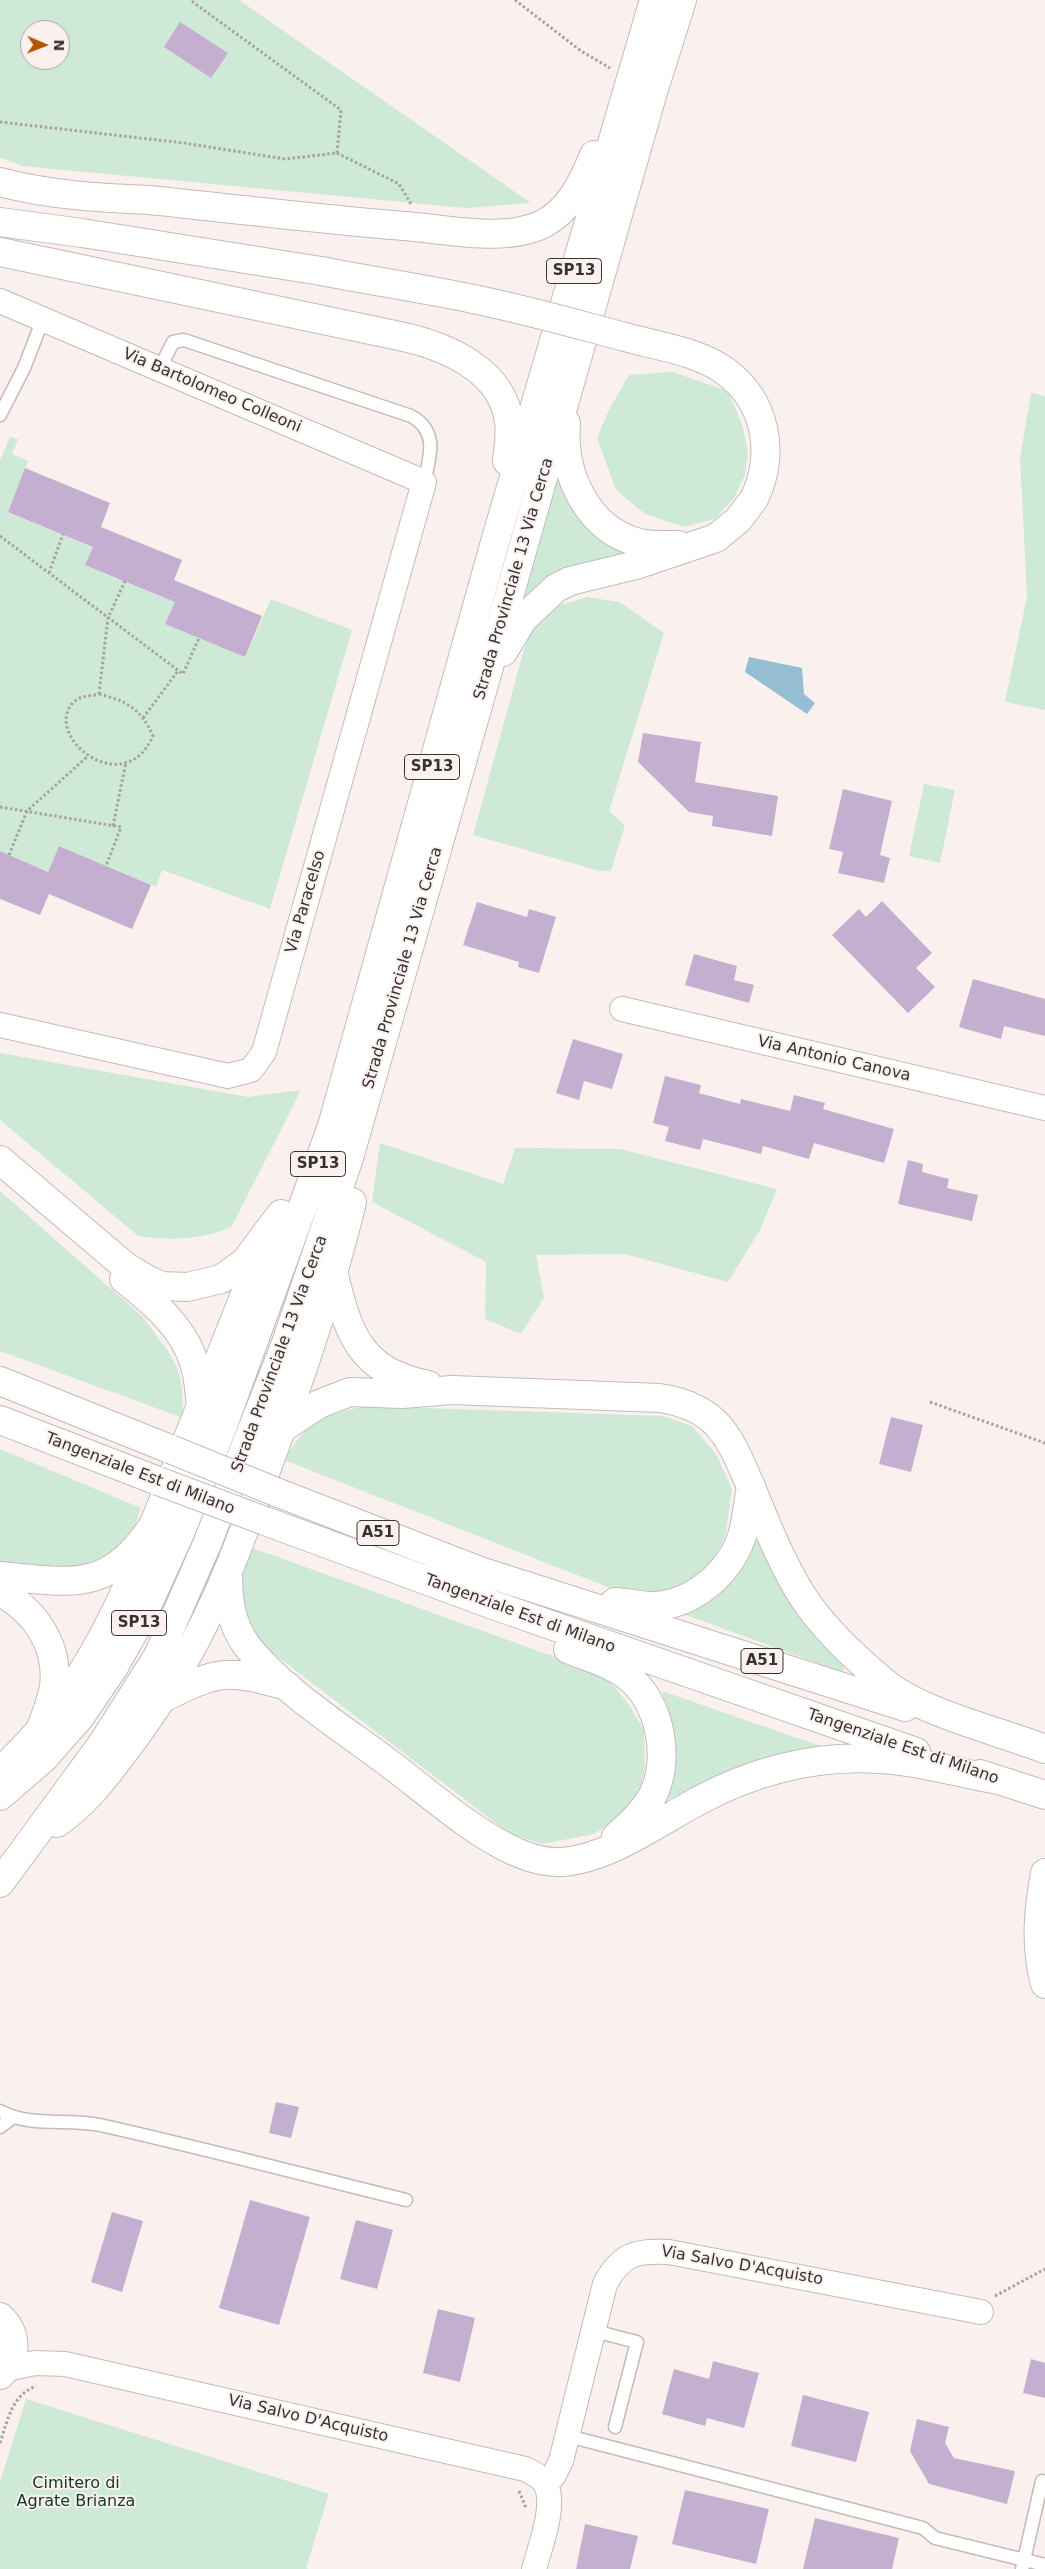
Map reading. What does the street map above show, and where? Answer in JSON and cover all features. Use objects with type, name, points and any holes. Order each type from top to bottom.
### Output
[{"type":"main road","points":[[0,182],[77,194],[425,228],[509,233],[536,227],[555,216],[572,199],[584,179],[654,0]]},
{"type":"main road","name":"Strada Provinciale 13 Via Cerca","points":[[0,1796],[43,1759],[80,1717],[124,1650],[149,1602],[180,1533],[222,1428],[332,1126],[495,542],[654,0]]},
{"type":"main road","name":"Strada Provinciale 13 Via Cerca","points":[[0,1883],[125,1711],[150,1671],[175,1622],[286,1343],[336,1199],[682,0]]},
{"type":"main road","points":[[0,207],[82,232]]},
{"type":"main road","points":[[0,222],[82,232],[321,271],[519,309],[681,352],[717,366],[734,378],[750,396],[765,432],[765,468],[754,499],[730,528],[716,538],[636,565],[570,581],[556,588],[523,618],[482,690]]},
{"type":"main road","points":[[0,252],[404,337],[436,346],[463,358],[491,383],[503,403],[509,423],[508,452],[495,542]]},
{"type":"main road","points":[[573,373],[566,425],[566,454],[574,482],[593,514],[616,533],[641,543],[702,543]]},
{"type":"main road","points":[[0,1771],[40,1730],[81,1676],[126,1595],[253,1274],[320,1123],[369,992]]},
{"type":"main road","points":[[31,1840],[74,1811],[95,1789],[163,1698],[203,1626],[228,1571],[281,1429],[334,1275],[354,1192],[378,1055]]},
{"type":"main road","points":[[0,1160],[125,1266],[162,1286],[187,1287],[221,1279],[245,1262],[281,1214]]},
{"type":"main road","points":[[0,1175],[163,1313],[178,1331],[192,1357],[196,1367],[201,1405]]},
{"type":"main road","points":[[334,1275],[348,1325],[361,1348],[372,1361],[390,1374],[404,1380],[452,1390]]},
{"type":"main road","name":"Tangenziale Est di Milano","points":[[0,1381],[276,1492],[480,1571],[1045,1750]]},
{"type":"main road","points":[[281,1429],[319,1404],[342,1394],[402,1394],[452,1390],[660,1398],[689,1405],[705,1414],[725,1433],[742,1462],[751,1486],[803,1597],[826,1626],[886,1684],[920,1704],[1045,1750]]},
{"type":"main road","name":"Tangenziale Est di Milano","points":[[0,1420],[158,1481],[496,1606],[1045,1796]]},
{"type":"main road","points":[[480,1571],[556,1586],[606,1600],[651,1606],[671,1603],[688,1597],[703,1588],[729,1562],[742,1536],[751,1486]]},
{"type":"main road","points":[[0,1576],[64,1582],[87,1580],[116,1567],[130,1557],[156,1521]]},
{"type":"main road","points":[[228,1571],[228,1602],[239,1633],[255,1655],[288,1686],[484,1835],[531,1858],[562,1862],[600,1852],[642,1833],[722,1788],[767,1771],[789,1766],[827,1760],[879,1759],[998,1780]]},
{"type":"main road","points":[[0,1592],[19,1604],[34,1619],[42,1630],[52,1656],[54,1672],[52,1694],[40,1730]]},
{"type":"main road","points":[[496,1606],[522,1631],[626,1675],[639,1687],[654,1714],[662,1746],[659,1779],[653,1795],[639,1816],[600,1852]]},
{"type":"main road","points":[[163,1698],[216,1675],[240,1674],[288,1686]]},
{"type":"main road","points":[[1045,1873],[1038,1924],[1038,1950],[1045,1984]]},
{"type":"main road","points":[[2,2373],[13,2356],[6,2325]]},
{"type":"street","name":"Via Bartolomeo Colleoni","points":[[0,300],[424,482]]},
{"type":"street","name":"Via Paracelso","points":[[0,1025],[228,1076],[251,1070],[264,1052],[424,482]]},
{"type":"street","name":"Via Antonio Canova","points":[[622,1009],[1045,1108]]},
{"type":"street","name":"Via Salvo D'Acquisto","points":[[2,2373],[35,2363],[66,2364],[512,2465],[538,2476],[546,2484],[554,2475],[561,2462],[605,2284],[613,2269],[631,2255],[648,2251],[669,2252],[987,2305]]},
{"type":"street","name":"Via Salvo D'Acquisto","points":[[6,2325],[24,2345],[66,2364]]},
{"type":"street","points":[[534,2569],[548,2512],[550,2496],[546,2484]]},
{"type":"lane","points":[[0,415],[24,368],[43,319]]},
{"type":"lane","points":[[160,368],[172,342],[184,340],[411,416],[423,425],[430,438],[432,451],[424,482]]},
{"type":"lane","points":[[0,2111],[12,2118],[99,2125],[406,2200]]},
{"type":"lane","points":[[0,2127],[12,2118]]},
{"type":"lane","points":[[594,2330],[637,2342],[615,2427]]},
{"type":"lane","points":[[568,2436],[923,2528],[935,2538],[1023,2564],[1045,2565]]},
{"type":"lane","points":[[1023,2564],[1042,2481]]},
{"type":"path","points":[[190,0],[340,110],[338,153]]},
{"type":"path","points":[[515,0],[581,51],[624,76]]},
{"type":"path","points":[[0,122],[184,142],[285,159],[338,153],[398,184],[425,228]]},
{"type":"path","points":[[49,574],[63,534]]},
{"type":"path","points":[[0,536],[182,674],[199,638]]},
{"type":"path","points":[[98,694],[108,618],[124,581]]},
{"type":"path","points":[[143,718],[178,671]]},
{"type":"path","points":[[98,694],[121,700],[143,718],[154,736],[147,751],[140,758],[126,762],[106,764],[88,756],[75,744],[67,729],[67,712],[77,699],[98,694]]},
{"type":"path","points":[[8,855],[27,811],[88,756]]},
{"type":"path","points":[[113,826],[126,762]]},
{"type":"path","points":[[0,807],[121,827],[106,866]]},
{"type":"path","points":[[930,1402],[1045,1443]]},
{"type":"path","points":[[987,2305],[1045,2269]]},
{"type":"path","points":[[512,2465],[508,2481],[519,2490],[526,2506],[526,2516]]},
{"type":"green space","points":[[0,0],[239,0],[531,203],[466,208],[22,166],[0,157]]},
{"type":"green space","points":[[673,372],[728,391],[743,427],[748,454],[745,475],[734,498],[715,519],[684,527],[645,514],[616,490],[597,438],[610,408],[629,375]]},
{"type":"green space","points":[[1031,393],[1045,396],[1045,710],[1005,702],[1027,596],[1020,458]]},
{"type":"green space","points":[[10,437],[18,439],[12,454],[28,461],[8,512],[93,547],[86,565],[175,602],[166,624],[245,657],[271,599],[352,630],[270,909],[162,870],[156,887],[59,846],[48,872],[0,851],[0,460]]},
{"type":"green space","points":[[559,463],[636,556],[518,605]]},
{"type":"green space","points":[[586,597],[620,602],[664,633],[609,811],[625,825],[611,871],[600,871],[473,835],[531,624],[549,609]]},
{"type":"green space","points":[[924,784],[955,790],[940,863],[909,856]]},
{"type":"green space","points":[[0,1053],[248,1097],[301,1090],[232,1226],[211,1234],[186,1238],[147,1237],[137,1235],[0,1120]]},
{"type":"green space","points":[[380,1143],[503,1184],[515,1148],[620,1149],[777,1189],[760,1230],[728,1282],[625,1254],[536,1255],[544,1298],[521,1334],[485,1319],[486,1262],[372,1202]]},
{"type":"green space","points":[[0,1191],[143,1317],[170,1354],[179,1373],[182,1388],[183,1418],[0,1351]]},
{"type":"green space","points":[[364,1406],[663,1416],[692,1426],[716,1454],[732,1489],[725,1537],[712,1561],[691,1584],[661,1593],[623,1593],[284,1460],[300,1436],[316,1422],[336,1413]]},
{"type":"green space","points":[[0,1449],[141,1508],[129,1540],[113,1555],[83,1567],[50,1569],[0,1565]]},
{"type":"green space","points":[[756,1534],[847,1662],[842,1672],[675,1611],[725,1580],[736,1570],[746,1559],[753,1547]]},
{"type":"green space","points":[[250,1547],[594,1671],[614,1686],[629,1705],[644,1730],[645,1767],[639,1795],[616,1820],[594,1834],[542,1844],[510,1834],[266,1648],[244,1619],[240,1579]]},
{"type":"green space","points":[[662,1691],[826,1748],[729,1774],[661,1802],[669,1716]]},
{"type":"green space","name":"Cimitero di Agrate Brianza","points":[[26,2399],[329,2494],[306,2568],[309,2569],[0,2569],[0,2482]]},
{"type":"water","points":[[749,657],[802,668],[804,694],[815,703],[807,714],[745,672]]},
{"type":"building","points":[[180,22],[228,53],[211,78],[164,47]]},
{"type":"building","points":[[25,468],[110,503],[101,527],[182,560],[174,580],[262,616],[245,657],[165,624],[175,602],[85,565],[93,547],[8,512]]},
{"type":"building","points":[[643,733],[701,742],[695,782],[778,796],[772,836],[712,826],[713,816],[689,812],[638,762]]},
{"type":"building","points":[[843,789],[892,801],[880,855],[890,858],[884,883],[838,873],[843,852],[829,849]]},
{"type":"building","points":[[59,846],[151,885],[132,929],[49,894],[40,915],[0,899],[0,851],[48,872]]},
{"type":"building","points":[[882,901],[932,953],[916,968],[935,987],[908,1013],[832,935],[859,909],[866,917]]},
{"type":"building","points":[[477,902],[527,917],[529,909],[556,917],[539,973],[518,967],[519,962],[463,945]]},
{"type":"building","points":[[694,954],[737,966],[734,980],[754,985],[749,1003],[685,985]]},
{"type":"building","points":[[973,979],[1045,999],[1045,1036],[1004,1026],[1001,1039],[959,1027]]},
{"type":"building","points":[[573,1039],[623,1054],[612,1089],[584,1081],[579,1100],[556,1093]]},
{"type":"building","points":[[665,1076],[701,1085],[699,1093],[740,1104],[741,1099],[790,1111],[794,1095],[825,1103],[823,1109],[894,1129],[884,1163],[814,1143],[809,1159],[763,1146],[761,1154],[703,1139],[700,1150],[665,1141],[669,1127],[653,1123]]},
{"type":"building","points":[[908,1160],[923,1164],[922,1172],[949,1179],[947,1188],[978,1195],[972,1221],[898,1204]]},
{"type":"building","points":[[891,1417],[923,1425],[911,1472],[879,1464]]},
{"type":"building","points":[[276,2102],[299,2107],[291,2138],[269,2133]]},
{"type":"building","points":[[250,2200],[310,2217],[279,2325],[219,2308]]},
{"type":"building","points":[[112,2212],[143,2221],[122,2292],[91,2282]]},
{"type":"building","points":[[356,2220],[393,2230],[377,2289],[340,2279]]},
{"type":"building","points":[[438,2309],[475,2318],[460,2382],[423,2373]]},
{"type":"building","points":[[1031,2359],[1045,2363],[1045,2398],[1023,2393]]},
{"type":"building","points":[[713,2361],[759,2373],[744,2428],[707,2418],[705,2426],[662,2414],[674,2369],[709,2379]]},
{"type":"building","points":[[803,2395],[869,2412],[856,2462],[791,2446]]},
{"type":"building","points":[[917,2419],[949,2427],[945,2443],[954,2458],[1015,2471],[1007,2504],[929,2484],[910,2451]]},
{"type":"building","points":[[685,2490],[769,2509],[756,2564],[672,2544]]},
{"type":"building","points":[[815,2518],[899,2538],[892,2569],[803,2569]]},
{"type":"building","points":[[585,2524],[638,2536],[630,2569],[576,2569]]}]
